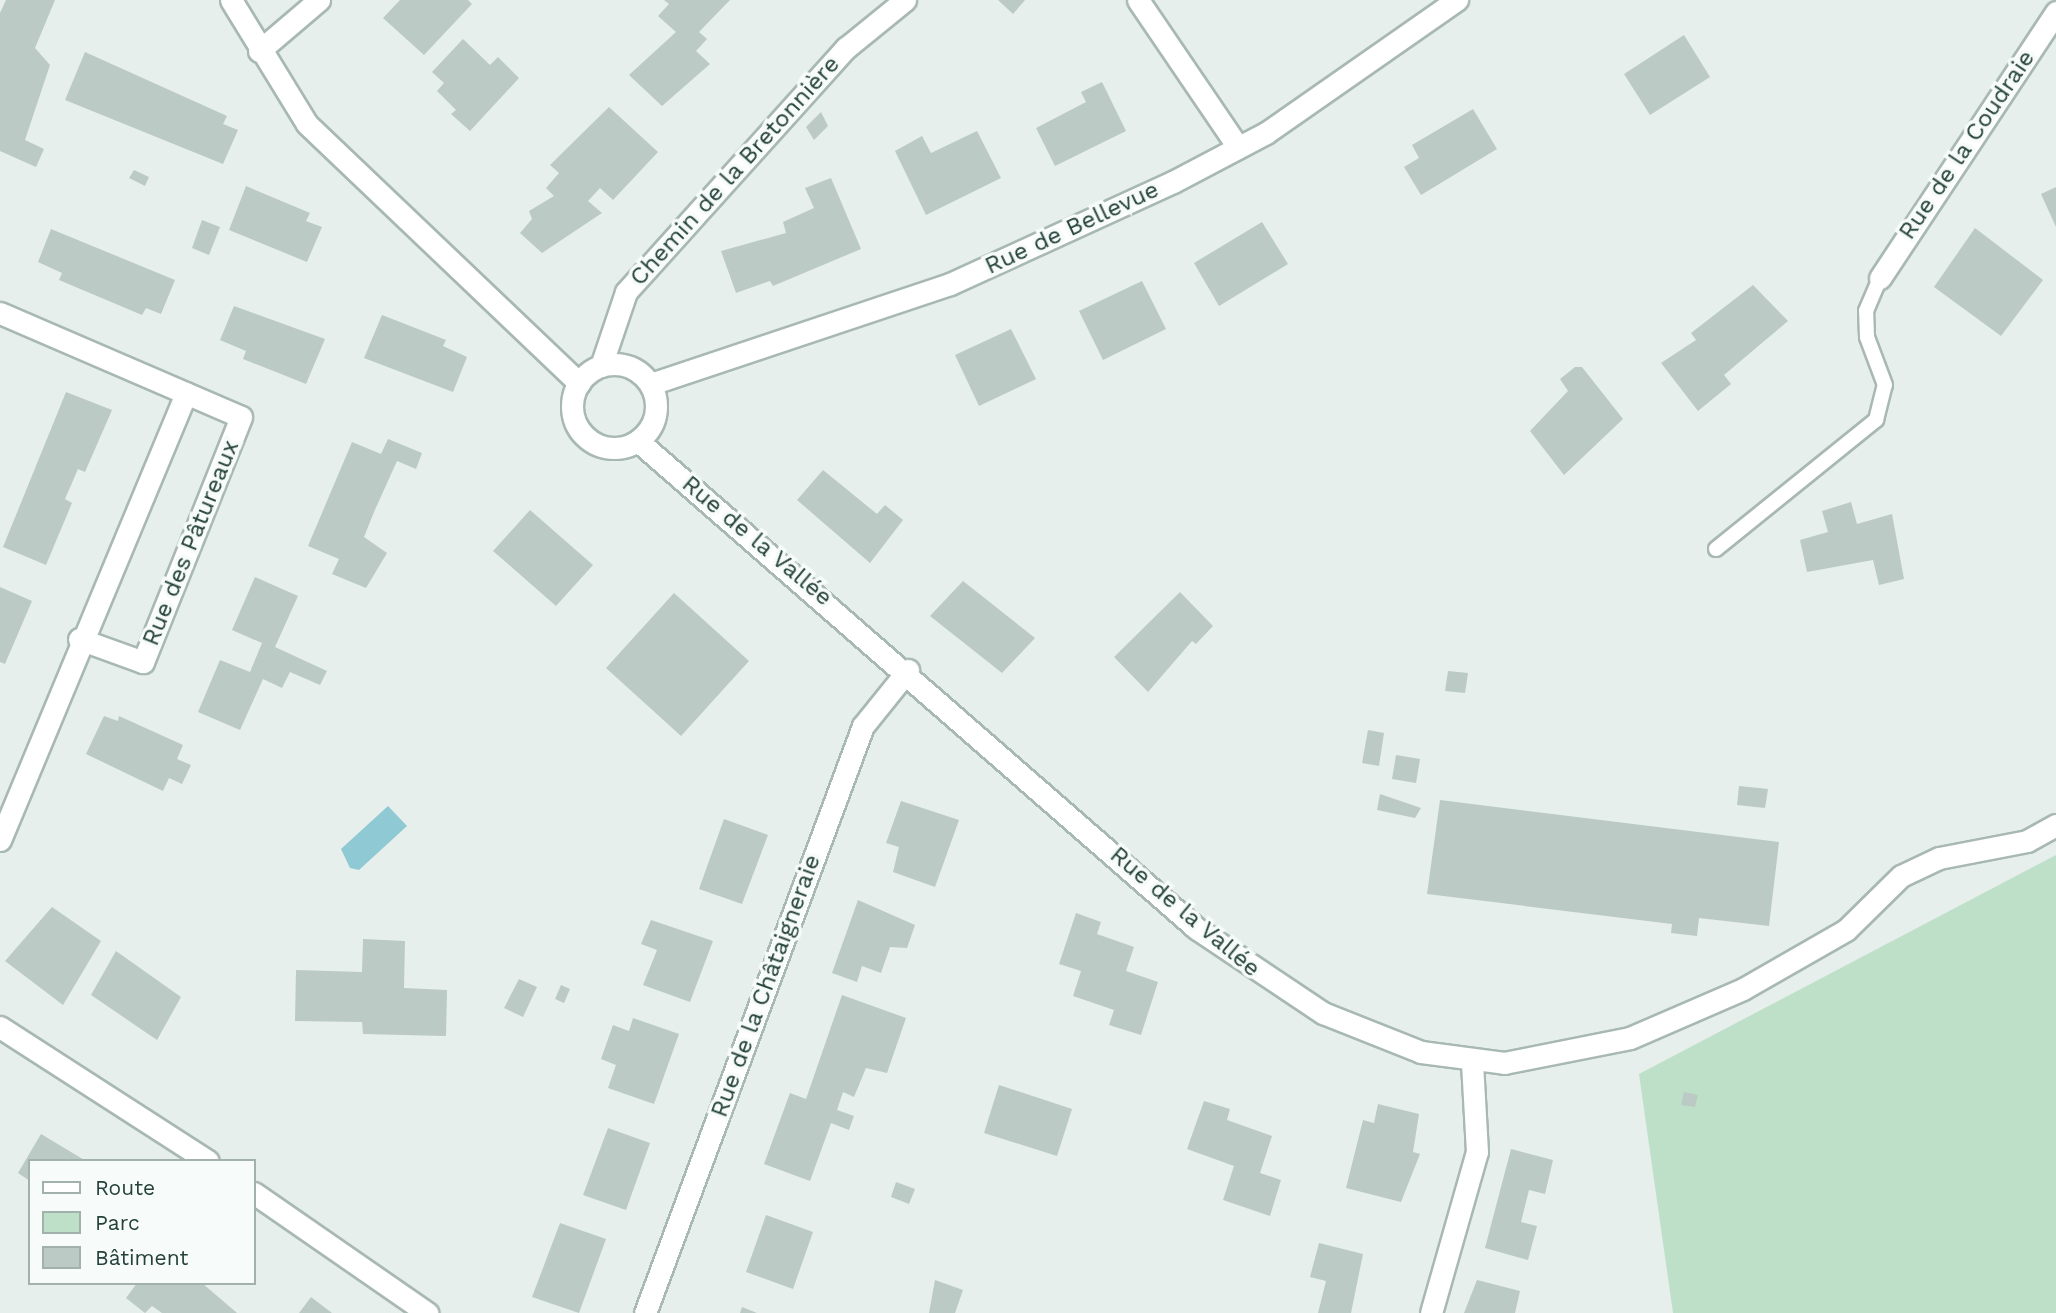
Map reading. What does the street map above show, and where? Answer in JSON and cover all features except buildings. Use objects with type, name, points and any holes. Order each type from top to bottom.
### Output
[{"type":"street","points":[[231,0],[259,51],[307,124],[579,383]]},
{"type":"street","points":[[259,51],[319,0]]},
{"type":"street","name":"Chemin de la Bretonnière","points":[[601,366],[626,292],[846,48],[905,0]]},
{"type":"street","points":[[1138,0],[1238,147]]},
{"type":"street","name":"Rue de Bellevue","points":[[651,384],[950,284],[1238,147],[1457,0]]},
{"type":"street","name":"Rue de la Coudraie","points":[[1880,278],[2056,12]]},
{"type":"street","name":"Rue des Pâtureaux","points":[[0,313],[242,416],[144,662],[79,639]]},
{"type":"street","points":[[601,366],[629,366],[651,384],[654,421],[638,441],[611,449],[584,437],[572,411],[579,383],[601,366]]},
{"type":"street","points":[[0,840],[79,639],[186,393]]},
{"type":"street","name":"Rue de la Vallée","points":[[638,441],[908,670],[1196,928],[1270,982],[1365,1031],[1472,1063],[1528,1060],[1666,1023],[1743,989],[1846,930],[1901,876],[1939,858],[2026,841],[2056,824]]},
{"type":"street","name":"Rue de la Châtaigneraie","points":[[645,1313],[863,726],[908,670]]},
{"type":"street","points":[[0,1027],[205,1159]]},
{"type":"street","points":[[1431,1313],[1477,1152],[1472,1063]]},
{"type":"street","points":[[256,1194],[427,1313]]},
{"type":"lane","points":[[1716,549],[1876,420],[1885,385],[1867,337],[1866,311],[1880,278]]},
{"type":"green space","points":[[2056,855],[2056,1313],[1673,1313],[1639,1074]]},
{"type":"water","points":[[388,806],[407,826],[359,870],[350,868],[341,849]]}]
